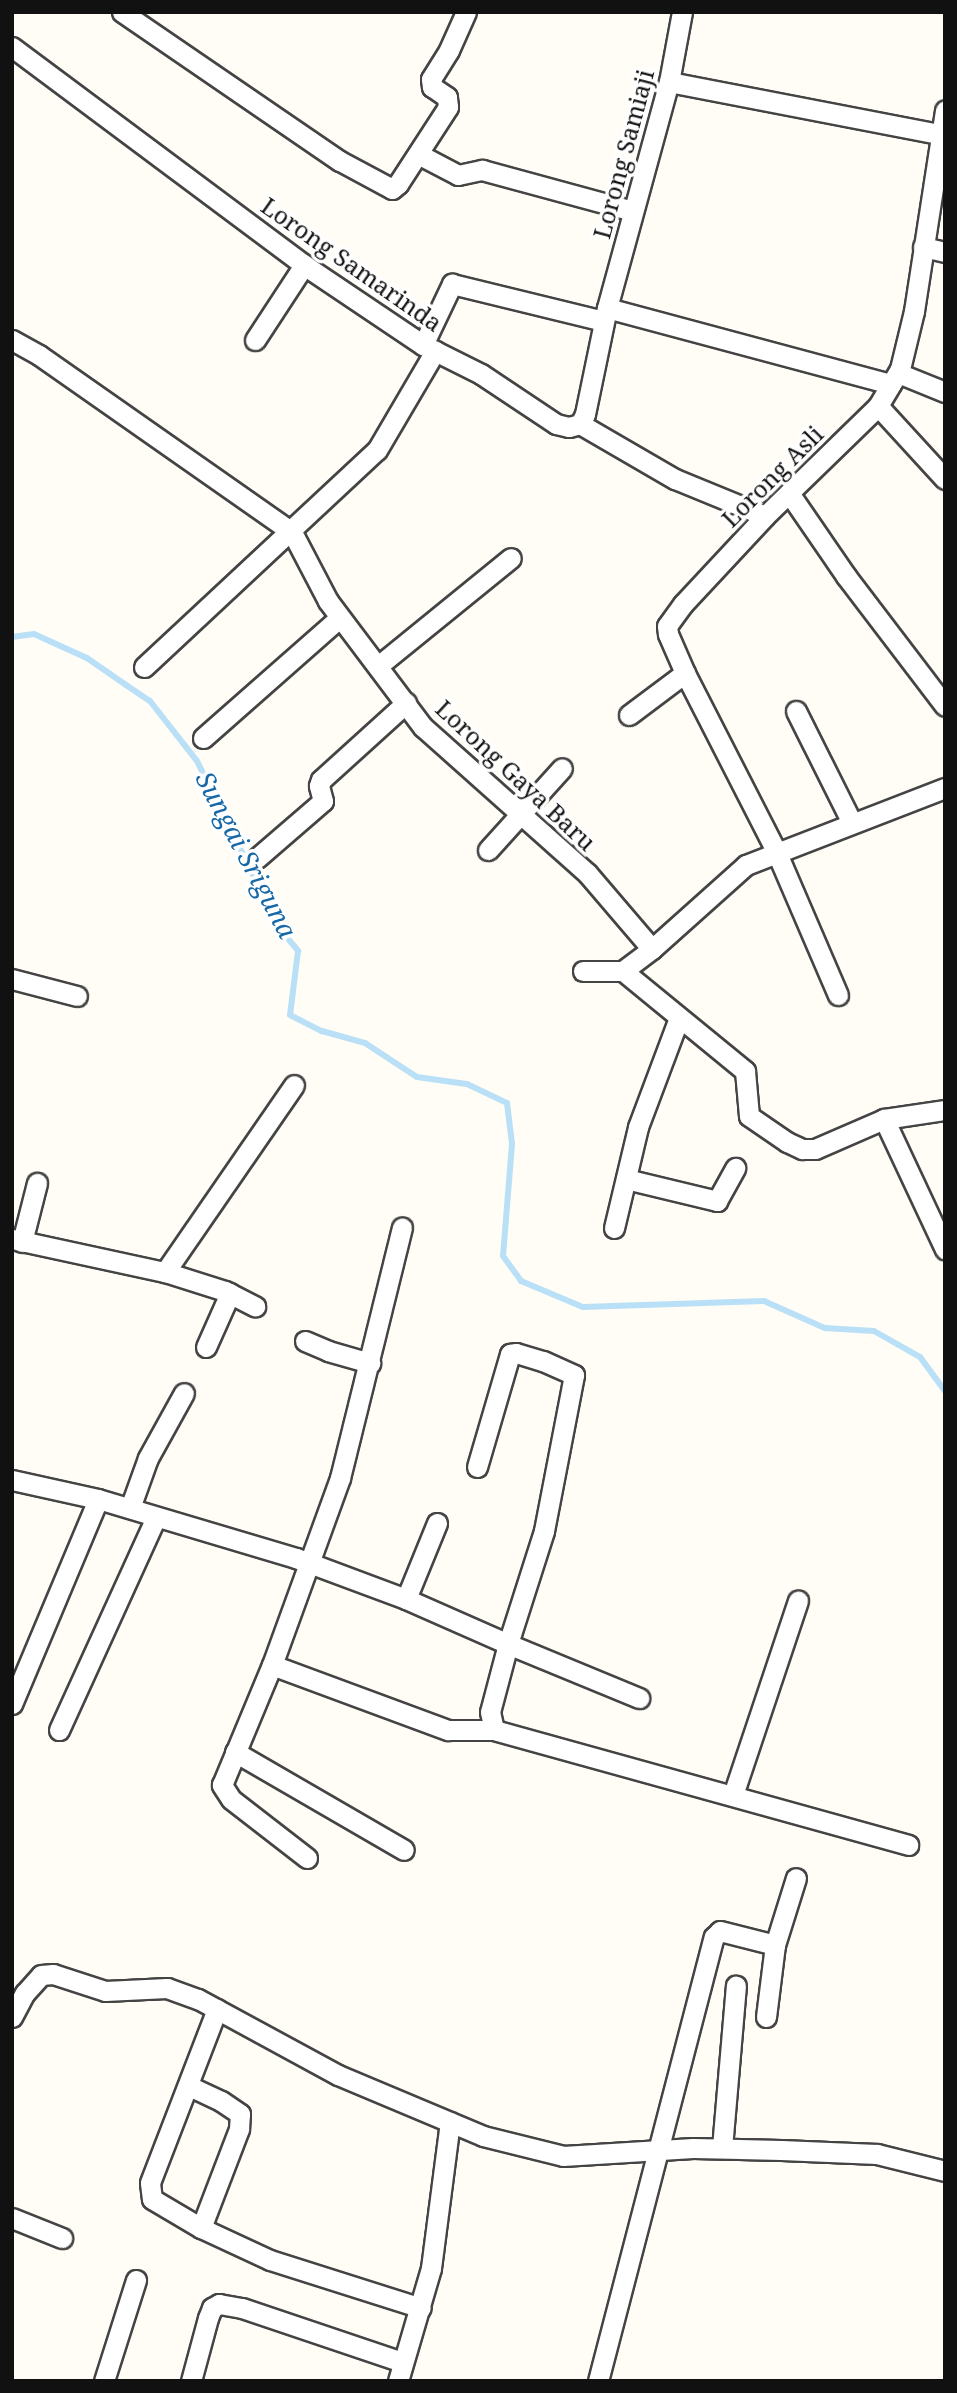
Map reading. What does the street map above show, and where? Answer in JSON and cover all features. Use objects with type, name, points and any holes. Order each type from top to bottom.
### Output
[{"type":"street","points":[[122,12],[340,161],[391,190],[395,189],[448,107],[447,97],[430,83],[466,12]]},
{"type":"street","name":"Lorong Samiaji","points":[[605,315],[670,82],[682,12]]},
{"type":"street","name":"Lorong Samarinda","points":[[12,47],[304,265],[429,348],[481,374],[556,424],[569,427],[580,424]]},
{"type":"street","points":[[670,82],[939,134]]},
{"type":"street","name":"Lorong Asli","points":[[838,995],[776,851],[685,673],[668,634],[667,625],[683,604],[765,516],[878,406],[895,378],[914,311],[939,134],[945,110]]},
{"type":"street","points":[[418,154],[462,176],[482,170],[633,211]]},
{"type":"street","points":[[923,247],[945,252]]},
{"type":"street","points":[[255,340],[304,265]]},
{"type":"street","points":[[145,667],[377,450],[429,348],[452,284],[895,378],[945,392]]},
{"type":"street","points":[[605,315],[580,424],[675,479],[765,516]]},
{"type":"street","points":[[12,340],[39,355],[292,532]]},
{"type":"street","points":[[878,406],[945,479]]},
{"type":"street","points":[[789,493],[846,576],[945,706]]},
{"type":"street","name":"Lorong Gaya Baru","points":[[292,532],[308,567],[339,618],[423,727],[587,873],[652,949]]},
{"type":"street","points":[[378,666],[511,558]]},
{"type":"street","points":[[203,738],[339,618]]},
{"type":"street","points":[[629,715],[685,673]]},
{"type":"street","points":[[257,858],[323,801],[319,786],[321,780],[406,704]]},
{"type":"street","points":[[796,711],[852,823]]},
{"type":"street","points":[[488,850],[562,768]]},
{"type":"street","points":[[583,971],[623,971],[652,949],[734,872],[776,851],[945,788]]},
{"type":"street","points":[[623,971],[745,1071],[748,1081],[749,1116],[802,1149],[815,1149],[884,1119],[945,1110]]},
{"type":"street","points":[[12,979],[77,996]]},
{"type":"street","points":[[614,1228],[638,1127],[679,1018]]},
{"type":"street","points":[[165,1272],[294,1085]]},
{"type":"street","points":[[884,1119],[945,1249]]},
{"type":"street","points":[[626,1179],[717,1201],[735,1168]]},
{"type":"street","points":[[37,1183],[17,1241],[165,1272],[230,1293],[255,1306]]},
{"type":"street","points":[[307,1858],[223,1790],[235,1752],[272,1665],[340,1478],[402,1228]]},
{"type":"street","points":[[206,1347],[230,1293]]},
{"type":"street","points":[[305,1341],[370,1363]]},
{"type":"street","points":[[477,1467],[510,1354],[516,1353],[543,1361],[574,1375],[544,1531],[508,1644],[490,1712],[495,1730]]},
{"type":"street","points":[[130,1508],[148,1458],[184,1393]]},
{"type":"street","points":[[12,1480],[99,1499],[310,1563],[406,1599],[639,1698]]},
{"type":"street","points":[[12,1704],[99,1499]]},
{"type":"street","points":[[59,1730],[156,1517]]},
{"type":"street","points":[[406,1599],[437,1523]]},
{"type":"street","points":[[733,1795],[797,1601]]},
{"type":"street","points":[[272,1665],[448,1730],[495,1730],[908,1845]]},
{"type":"street","points":[[235,1752],[404,1850]]},
{"type":"street","points":[[766,2017],[775,1945],[796,1878]]},
{"type":"street","points":[[598,2381],[716,1933],[726,1931],[775,1945]]},
{"type":"street","points":[[12,2017],[41,1975],[53,1974],[105,1991],[167,1988],[217,2010],[338,2076],[483,2136],[563,2156],[722,2148],[877,2154],[945,2171]]},
{"type":"street","points":[[722,2148],[736,1986]]},
{"type":"street","points":[[217,2010],[150,2183],[149,2193],[163,2208],[270,2260],[421,2308]]},
{"type":"street","points":[[189,2086],[228,2104],[240,2114],[239,2129],[201,2228]]},
{"type":"street","points":[[191,2381],[208,2318],[212,2308],[219,2304],[242,2308],[400,2372],[421,2308],[430,2268],[450,2122]]},
{"type":"street","points":[[12,2218],[62,2238]]},
{"type":"street","points":[[104,2381],[136,2280]]},
{"type":"waterway","name":"Sungai Sriguna","points":[[12,637],[34,634],[87,658],[150,701],[197,761],[279,928],[298,951],[290,1015],[322,1031],[365,1043],[417,1077],[467,1084],[507,1103],[512,1144],[503,1256],[521,1281],[583,1307],[764,1301],[825,1328],[874,1331],[920,1357],[945,1391]]}]
